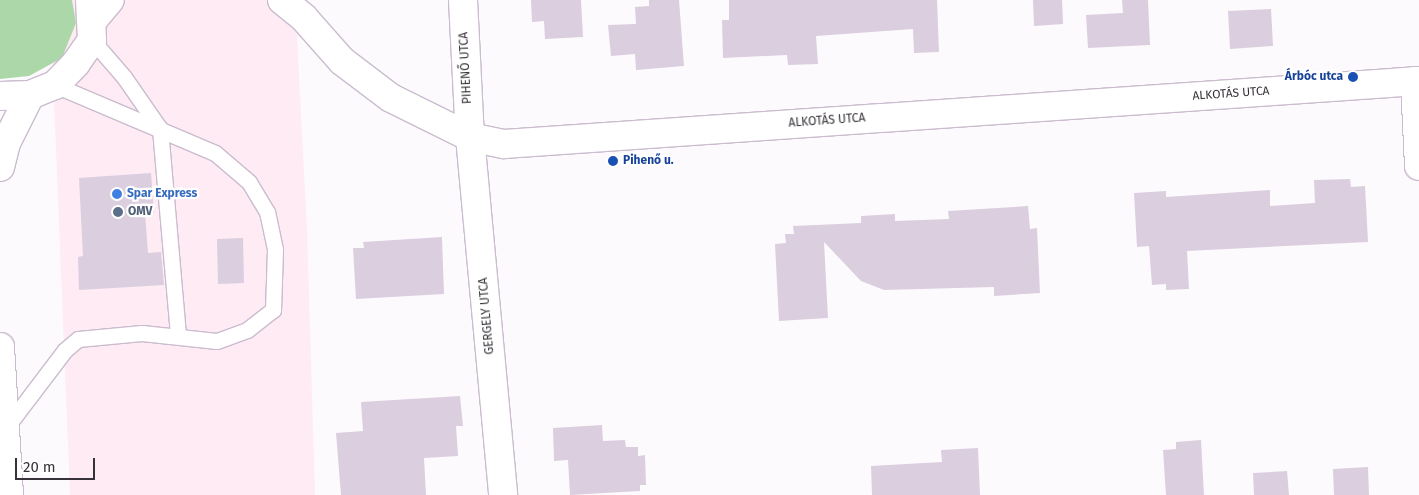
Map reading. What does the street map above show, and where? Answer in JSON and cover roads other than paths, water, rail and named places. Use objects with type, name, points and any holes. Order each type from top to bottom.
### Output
[{"type":"street","name":"ALKOTÁS UTCA","points":[[282,0],[304,18],[342,61],[392,98],[470,137],[504,144],[1417,81]]},
{"type":"street","name":"PIHENŐ UTCA","points":[[463,0],[470,137]]},
{"type":"street","points":[[0,167],[6,143],[43,90],[76,63],[96,15]]},
{"type":"street","points":[[1417,81],[1419,166]]},
{"type":"street","points":[[0,96],[43,90]]},
{"type":"street","name":"GERGELY UTCA","points":[[470,137],[504,495]]},
{"type":"street","points":[[0,347],[4,446],[9,495]]},
{"type":"lane","points":[[96,15],[124,77],[160,129],[178,336]]},
{"type":"lane","points":[[4,446],[65,350],[78,339],[142,333],[217,341],[247,330],[273,310],[275,249],[268,212],[249,182],[215,153],[160,129],[43,90]]},
{"type":"place","name":"Árbóc utca","points":[[1353,77]]},
{"type":"place","name":"Pihenő u.","points":[[613,161]]},
{"type":"place","name":"Spar Express","points":[[117,194]]},
{"type":"place","name":"OMV","points":[[118,212]]}]
